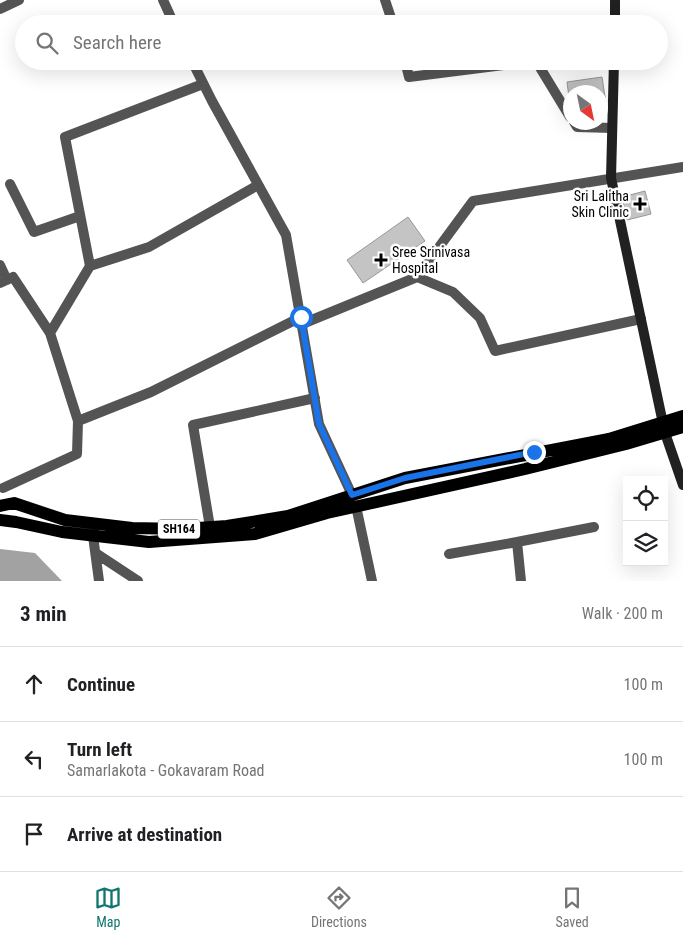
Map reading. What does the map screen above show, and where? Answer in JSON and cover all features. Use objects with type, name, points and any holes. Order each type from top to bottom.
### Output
[{"type":"main road","points":[[615,0],[615,15]]},
{"type":"main road","points":[[614,70],[611,178],[664,428],[683,485]]},
{"type":"main road","name":"SH164","points":[[14,503],[65,520],[132,528],[210,527],[288,516],[354,500],[405,478],[664,428],[683,416]]},
{"type":"main road","points":[[664,428],[683,427]]},
{"type":"main road","points":[[0,520],[93,536],[149,542],[255,534],[354,500]]},
{"type":"main road","points":[[0,506],[14,503]]},
{"type":"street","points":[[0,9],[19,0]]},
{"type":"street","points":[[163,0],[170,15]]},
{"type":"street","points":[[385,0],[390,15]]},
{"type":"street","points":[[196,70],[286,235],[319,424],[354,500],[372,581]]},
{"type":"street","points":[[407,70],[410,77],[465,70]]},
{"type":"street","points":[[541,70],[563,105]]},
{"type":"street","points":[[50,333],[90,266],[65,137],[203,84]]},
{"type":"street","points":[[608,128],[612,128]]},
{"type":"street","points":[[78,421],[150,392],[301,320],[417,277],[473,201],[683,167]]},
{"type":"street","points":[[10,184],[34,232],[80,216]]},
{"type":"street","points":[[90,266],[149,248],[258,185]]},
{"type":"street","points":[[0,265],[4,281],[13,277],[50,333],[78,421],[76,454],[2,486],[14,503]]},
{"type":"street","points":[[417,277],[453,292],[480,318],[495,351],[641,319]]},
{"type":"street","points":[[210,527],[193,425],[315,398]]},
{"type":"street","points":[[449,554],[594,527]]},
{"type":"street","points":[[93,536],[97,554],[99,580]]},
{"type":"street","points":[[517,542],[521,581]]},
{"type":"street","points":[[97,554],[138,581]]},
{"type":"shaded area","points":[[0,549],[35,553],[62,581],[0,581]]},
{"type":"building","points":[[602,77],[603,85],[567,85],[567,82]]},
{"type":"building","points":[[645,191],[651,214],[627,220],[622,197]]},
{"type":"building","points":[[408,217],[425,241],[363,283],[347,260]]},
{"type":"place","name":"Sri Lalitha Skin Clinic","points":[[640,204]]},
{"type":"place","name":"Sree Srinivasa Hospital","points":[[381,260]]},
{"type":"route","points":[[301,317],[319,424],[352,495],[405,478],[534,452]]}]
